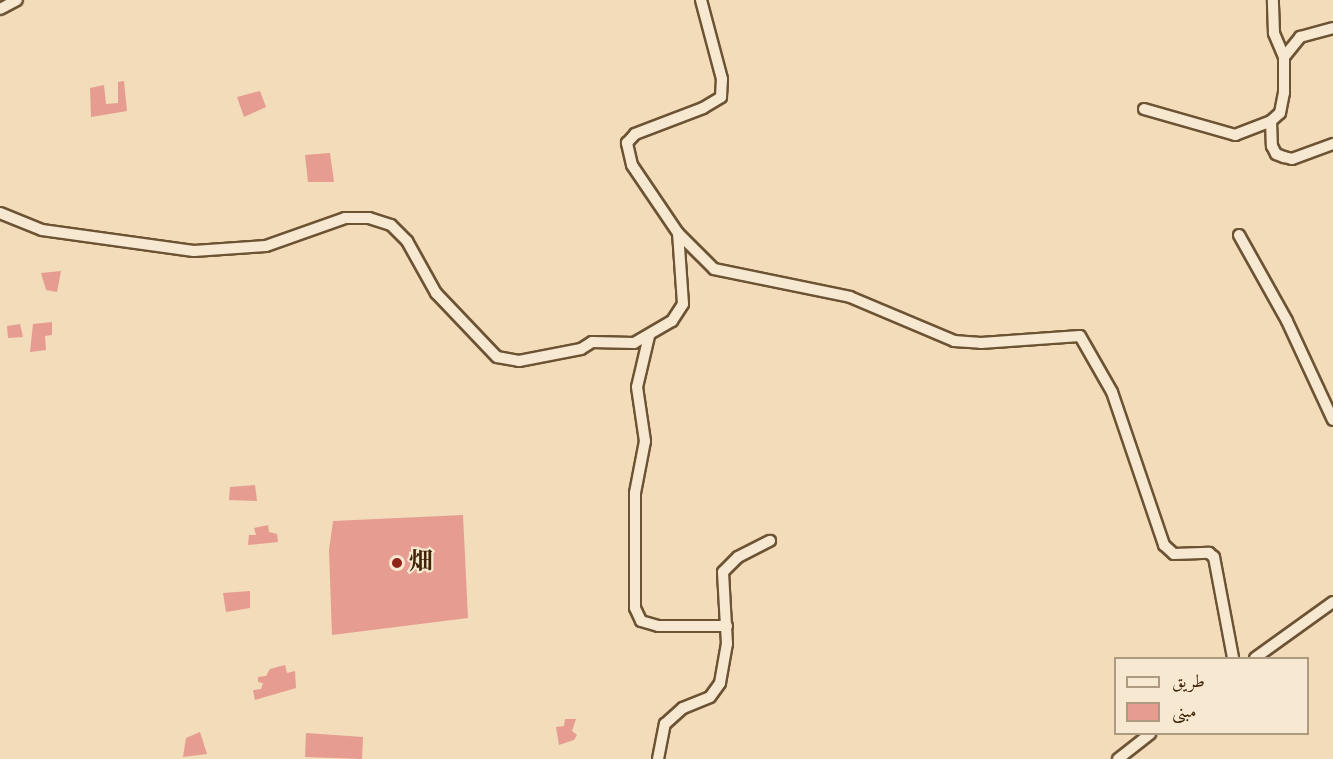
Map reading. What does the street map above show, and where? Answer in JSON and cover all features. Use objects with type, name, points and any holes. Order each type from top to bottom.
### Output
[{"type":"street","points":[[0,9],[17,0]]},
{"type":"street","points":[[701,0],[722,79],[721,97],[703,108],[635,134],[626,150],[641,180],[678,233],[714,269],[751,274],[850,297],[954,340],[981,343],[1080,336],[1114,399],[1164,545],[1174,554],[1209,553],[1214,557],[1233,657]]},
{"type":"street","points":[[1144,109],[1235,135],[1271,121],[1280,113],[1283,103],[1284,57],[1274,33],[1273,0]]},
{"type":"street","points":[[1284,57],[1300,37],[1333,28]]},
{"type":"street","points":[[1271,121],[1272,146],[1276,154],[1284,157],[1292,159],[1333,144]]},
{"type":"street","points":[[0,213],[42,230],[194,251],[266,246],[345,218],[369,218],[391,225],[407,241],[436,292],[497,357],[528,360],[581,349],[592,342],[626,344],[649,336],[682,312],[678,233]]},
{"type":"street","points":[[1239,235],[1287,321],[1333,420]]},
{"type":"street","points":[[649,336],[637,387],[645,441],[635,493],[635,608],[641,621],[658,626],[727,626]]},
{"type":"street","points":[[658,759],[665,724],[683,708],[710,697],[720,683],[726,663],[727,626],[723,572],[738,557],[770,541]]},
{"type":"street","points":[[1256,657],[1333,602]]},
{"type":"street","points":[[1118,759],[1149,735]]},
{"type":"building","points":[[124,81],[127,111],[91,117],[90,88],[104,85],[106,104],[118,103],[118,82]]},
{"type":"building","points":[[260,91],[266,107],[244,117],[237,97]]},
{"type":"building","points":[[330,153],[334,182],[308,182],[305,155]]},
{"type":"building","points":[[61,271],[57,292],[46,290],[41,273]]},
{"type":"building","points":[[52,322],[52,335],[45,336],[46,350],[30,352],[33,324]]},
{"type":"building","points":[[20,324],[23,337],[8,338],[7,326]]},
{"type":"building","points":[[255,485],[257,501],[229,500],[230,487]]},
{"type":"building","name":"畑","points":[[463,515],[468,618],[332,635],[329,550],[333,521]]},
{"type":"building","points":[[268,525],[269,532],[277,534],[278,542],[248,545],[249,535],[256,535],[254,528]]},
{"type":"building","points":[[250,591],[250,608],[226,612],[223,593]]},
{"type":"building","points":[[285,665],[287,673],[295,671],[296,688],[255,700],[253,690],[261,689],[263,683],[258,682],[258,677],[266,676],[270,669]]},
{"type":"building","points":[[565,719],[576,719],[572,731],[577,735],[574,740],[559,745],[556,727],[564,726]]},
{"type":"building","points":[[200,732],[207,754],[183,757],[186,738]]},
{"type":"building","points":[[306,733],[363,737],[362,759],[305,757]]},
{"type":"place","name":"畑","points":[[397,563]]}]
